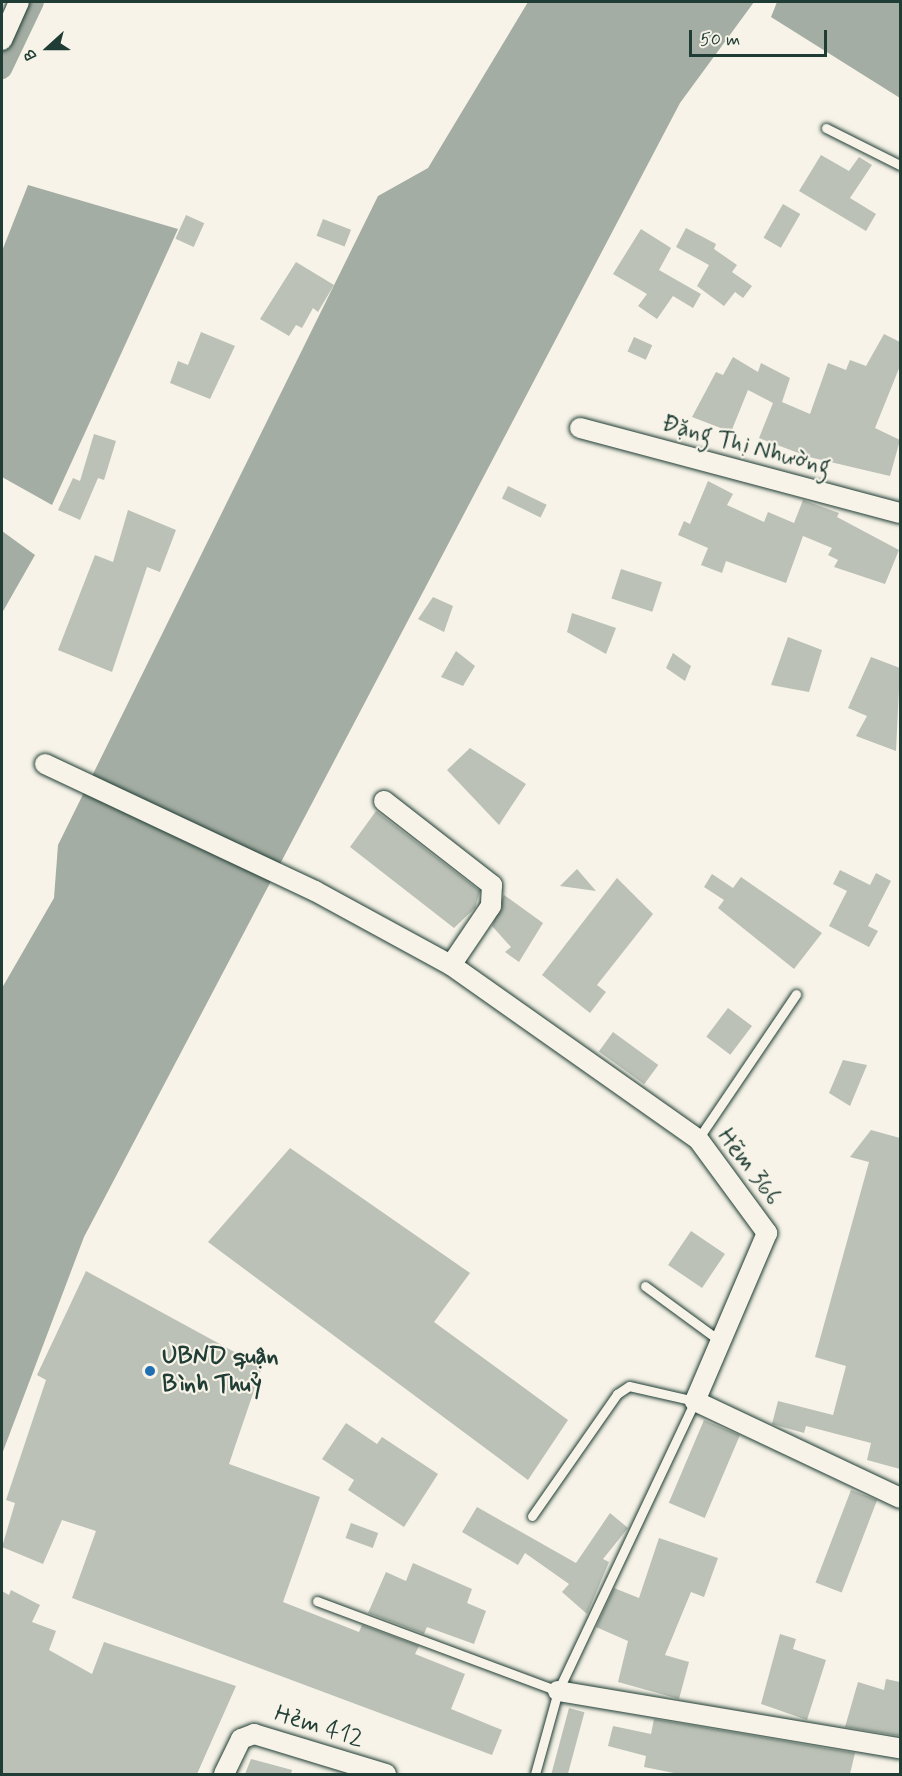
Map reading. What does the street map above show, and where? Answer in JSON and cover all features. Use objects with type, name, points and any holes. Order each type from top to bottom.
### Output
[{"type":"street","points":[[2,40],[19,2]]},
{"type":"street","name":"Đặng Thị Nhường","points":[[579,429],[900,513]]},
{"type":"street","name":"Hẽm 366","points":[[45,765],[315,891],[451,965],[698,1139],[767,1233],[695,1401]]},
{"type":"street","points":[[384,801],[492,885],[491,906],[451,965]]},
{"type":"street","points":[[695,1401],[900,1498]]},
{"type":"street","points":[[558,1691],[900,1748]]},
{"type":"street","name":"Hẻm 412","points":[[224,1774],[241,1739],[254,1734],[386,1774]]},
{"type":"lane","points":[[826,128],[900,165]]},
{"type":"lane","points":[[698,1139],[796,994]]},
{"type":"lane","points":[[645,1286],[720,1341]]},
{"type":"lane","points":[[532,1516],[617,1394],[630,1386],[649,1388],[695,1401],[558,1691],[535,1774]]},
{"type":"lane","points":[[317,1601],[558,1691]]},
{"type":"shaded area","points":[[528,2],[754,2],[680,103],[84,1237],[2,1454],[2,988],[54,898],[58,845],[378,196],[428,168]]},
{"type":"shaded area","points":[[777,2],[900,2],[900,98],[771,17]]},
{"type":"shaded area","points":[[28,185],[178,229],[52,505],[2,477],[2,251]]},
{"type":"shaded area","points":[[2,531],[35,555],[2,613]]},
{"type":"building","points":[[821,155],[849,171],[859,157],[872,165],[850,198],[876,214],[866,231],[799,191]]},
{"type":"building","points":[[783,204],[800,214],[781,248],[764,238]]},
{"type":"building","points":[[186,215],[204,223],[194,247],[175,239]]},
{"type":"building","points":[[323,219],[351,230],[345,247],[317,236]]},
{"type":"building","points":[[686,228],[716,244],[714,249],[737,265],[732,272],[752,286],[743,298],[735,292],[724,306],[697,286],[709,265],[676,247]]},
{"type":"building","points":[[641,229],[671,248],[659,270],[701,294],[693,308],[673,296],[657,319],[638,306],[647,294],[613,274]]},
{"type":"building","points":[[296,262],[334,285],[318,312],[313,308],[302,328],[296,325],[289,336],[260,319]]},
{"type":"building","points":[[201,332],[235,346],[210,399],[170,383],[178,361],[188,365]]},
{"type":"building","points":[[884,334],[900,342],[900,366],[875,428],[900,440],[890,476],[809,457],[759,438],[773,403],[748,390],[731,432],[692,417],[716,372],[723,375],[733,357],[758,372],[761,363],[790,378],[782,402],[810,414],[828,363],[846,370],[850,360],[866,366]]},
{"type":"building","points":[[634,337],[652,345],[646,360],[627,352]]},
{"type":"building","points":[[94,434],[116,441],[104,480],[98,478],[80,520],[58,510],[73,478],[80,481]]},
{"type":"building","points":[[708,481],[733,494],[727,505],[764,522],[768,512],[794,523],[803,500],[839,513],[837,517],[899,550],[885,584],[834,567],[838,560],[828,555],[832,548],[803,536],[786,583],[726,561],[722,573],[701,565],[708,548],[678,535],[684,521],[690,524]]},
{"type":"building","points":[[508,486],[547,505],[541,517],[502,499]]},
{"type":"building","points":[[128,510],[176,530],[160,572],[147,567],[112,672],[58,650],[95,555],[113,562]]},
{"type":"building","points":[[621,569],[662,582],[652,612],[611,598]]},
{"type":"building","points":[[433,597],[453,606],[444,632],[418,619]]},
{"type":"building","points":[[572,613],[616,628],[606,654],[567,632]]},
{"type":"building","points":[[788,637],[822,650],[809,692],[771,685]]},
{"type":"building","points":[[456,651],[475,666],[463,686],[441,677]]},
{"type":"building","points":[[673,653],[691,666],[685,681],[666,668]]},
{"type":"building","points":[[871,657],[900,668],[896,751],[856,736],[867,716],[848,708]]},
{"type":"building","points":[[470,748],[526,784],[499,825],[447,770]]},
{"type":"building","points":[[376,811],[480,891],[475,908],[454,928],[350,847]]},
{"type":"building","points":[[577,869],[596,891],[560,886]]},
{"type":"building","points":[[840,870],[870,885],[876,873],[891,881],[868,926],[878,931],[869,947],[829,926],[847,891],[833,884]]},
{"type":"building","points":[[712,874],[733,888],[741,877],[822,933],[794,969],[718,908],[724,900],[704,887]]},
{"type":"building","points":[[617,878],[653,914],[597,985],[606,992],[590,1013],[542,975]]},
{"type":"building","points":[[504,895],[543,923],[519,962],[505,952],[511,947],[492,926]]},
{"type":"building","points":[[728,1008],[752,1026],[730,1055],[706,1037]]},
{"type":"building","points":[[613,1032],[658,1065],[644,1084],[599,1051]]},
{"type":"building","points":[[843,1060],[867,1065],[850,1106],[829,1093]]},
{"type":"building","points":[[871,1130],[900,1138],[900,1469],[867,1460],[871,1443],[806,1426],[804,1433],[772,1424],[778,1401],[833,1415],[846,1366],[815,1357],[869,1162],[850,1157]]},
{"type":"building","points":[[290,1148],[470,1273],[434,1322],[568,1420],[528,1480],[208,1242]]},
{"type":"building","points":[[691,1231],[725,1254],[702,1288],[668,1265]]},
{"type":"building","points":[[86,1271],[262,1367],[229,1464],[320,1497],[283,1602],[359,1632],[362,1625],[419,1646],[415,1654],[465,1674],[451,1709],[502,1730],[492,1755],[72,1598],[96,1531],[62,1520],[43,1564],[2,1547],[15,1503],[6,1500],[46,1380],[37,1375]]},
{"type":"building","points":[[704,1420],[740,1435],[705,1518],[669,1503]]},
{"type":"building","points":[[346,1423],[377,1444],[382,1437],[438,1474],[404,1527],[348,1490],[354,1480],[322,1459]]},
{"type":"building","points":[[851,1490],[877,1500],[842,1592],[816,1582]]},
{"type":"building","points":[[477,1507],[576,1563],[610,1513],[628,1528],[603,1559],[609,1562],[587,1614],[562,1592],[569,1584],[525,1553],[518,1565],[462,1532]]},
{"type":"building","points":[[351,1523],[378,1533],[373,1548],[346,1538]]},
{"type":"building","points":[[659,1538],[718,1558],[704,1597],[691,1592],[665,1655],[689,1662],[679,1699],[618,1682],[628,1641],[596,1627],[614,1588],[639,1598]]},
{"type":"building","points":[[413,1563],[472,1589],[467,1603],[486,1611],[474,1644],[427,1627],[424,1634],[368,1613],[386,1572],[406,1581]]},
{"type":"building","points":[[11,1590],[40,1605],[32,1622],[56,1631],[49,1650],[92,1674],[104,1642],[236,1686],[197,1774],[2,1774],[2,1591],[9,1595]]},
{"type":"building","points":[[780,1634],[796,1639],[793,1649],[826,1660],[807,1720],[761,1704]]},
{"type":"building","points":[[886,1679],[900,1682],[900,1736],[845,1727],[858,1682],[884,1690]]},
{"type":"building","points":[[569,1708],[584,1712],[568,1774],[551,1774]]},
{"type":"building","points":[[654,1719],[855,1753],[850,1774],[679,1774],[644,1767],[646,1756],[608,1746],[613,1726],[651,1734]]},
{"type":"building","points":[[251,1759],[292,1770],[291,1774],[245,1774]]},
{"type":"waterway","points":[[2,69],[34,2]]},
{"type":"place","name":"UBND quận Bình Thuỷ","points":[[150,1371]]}]
